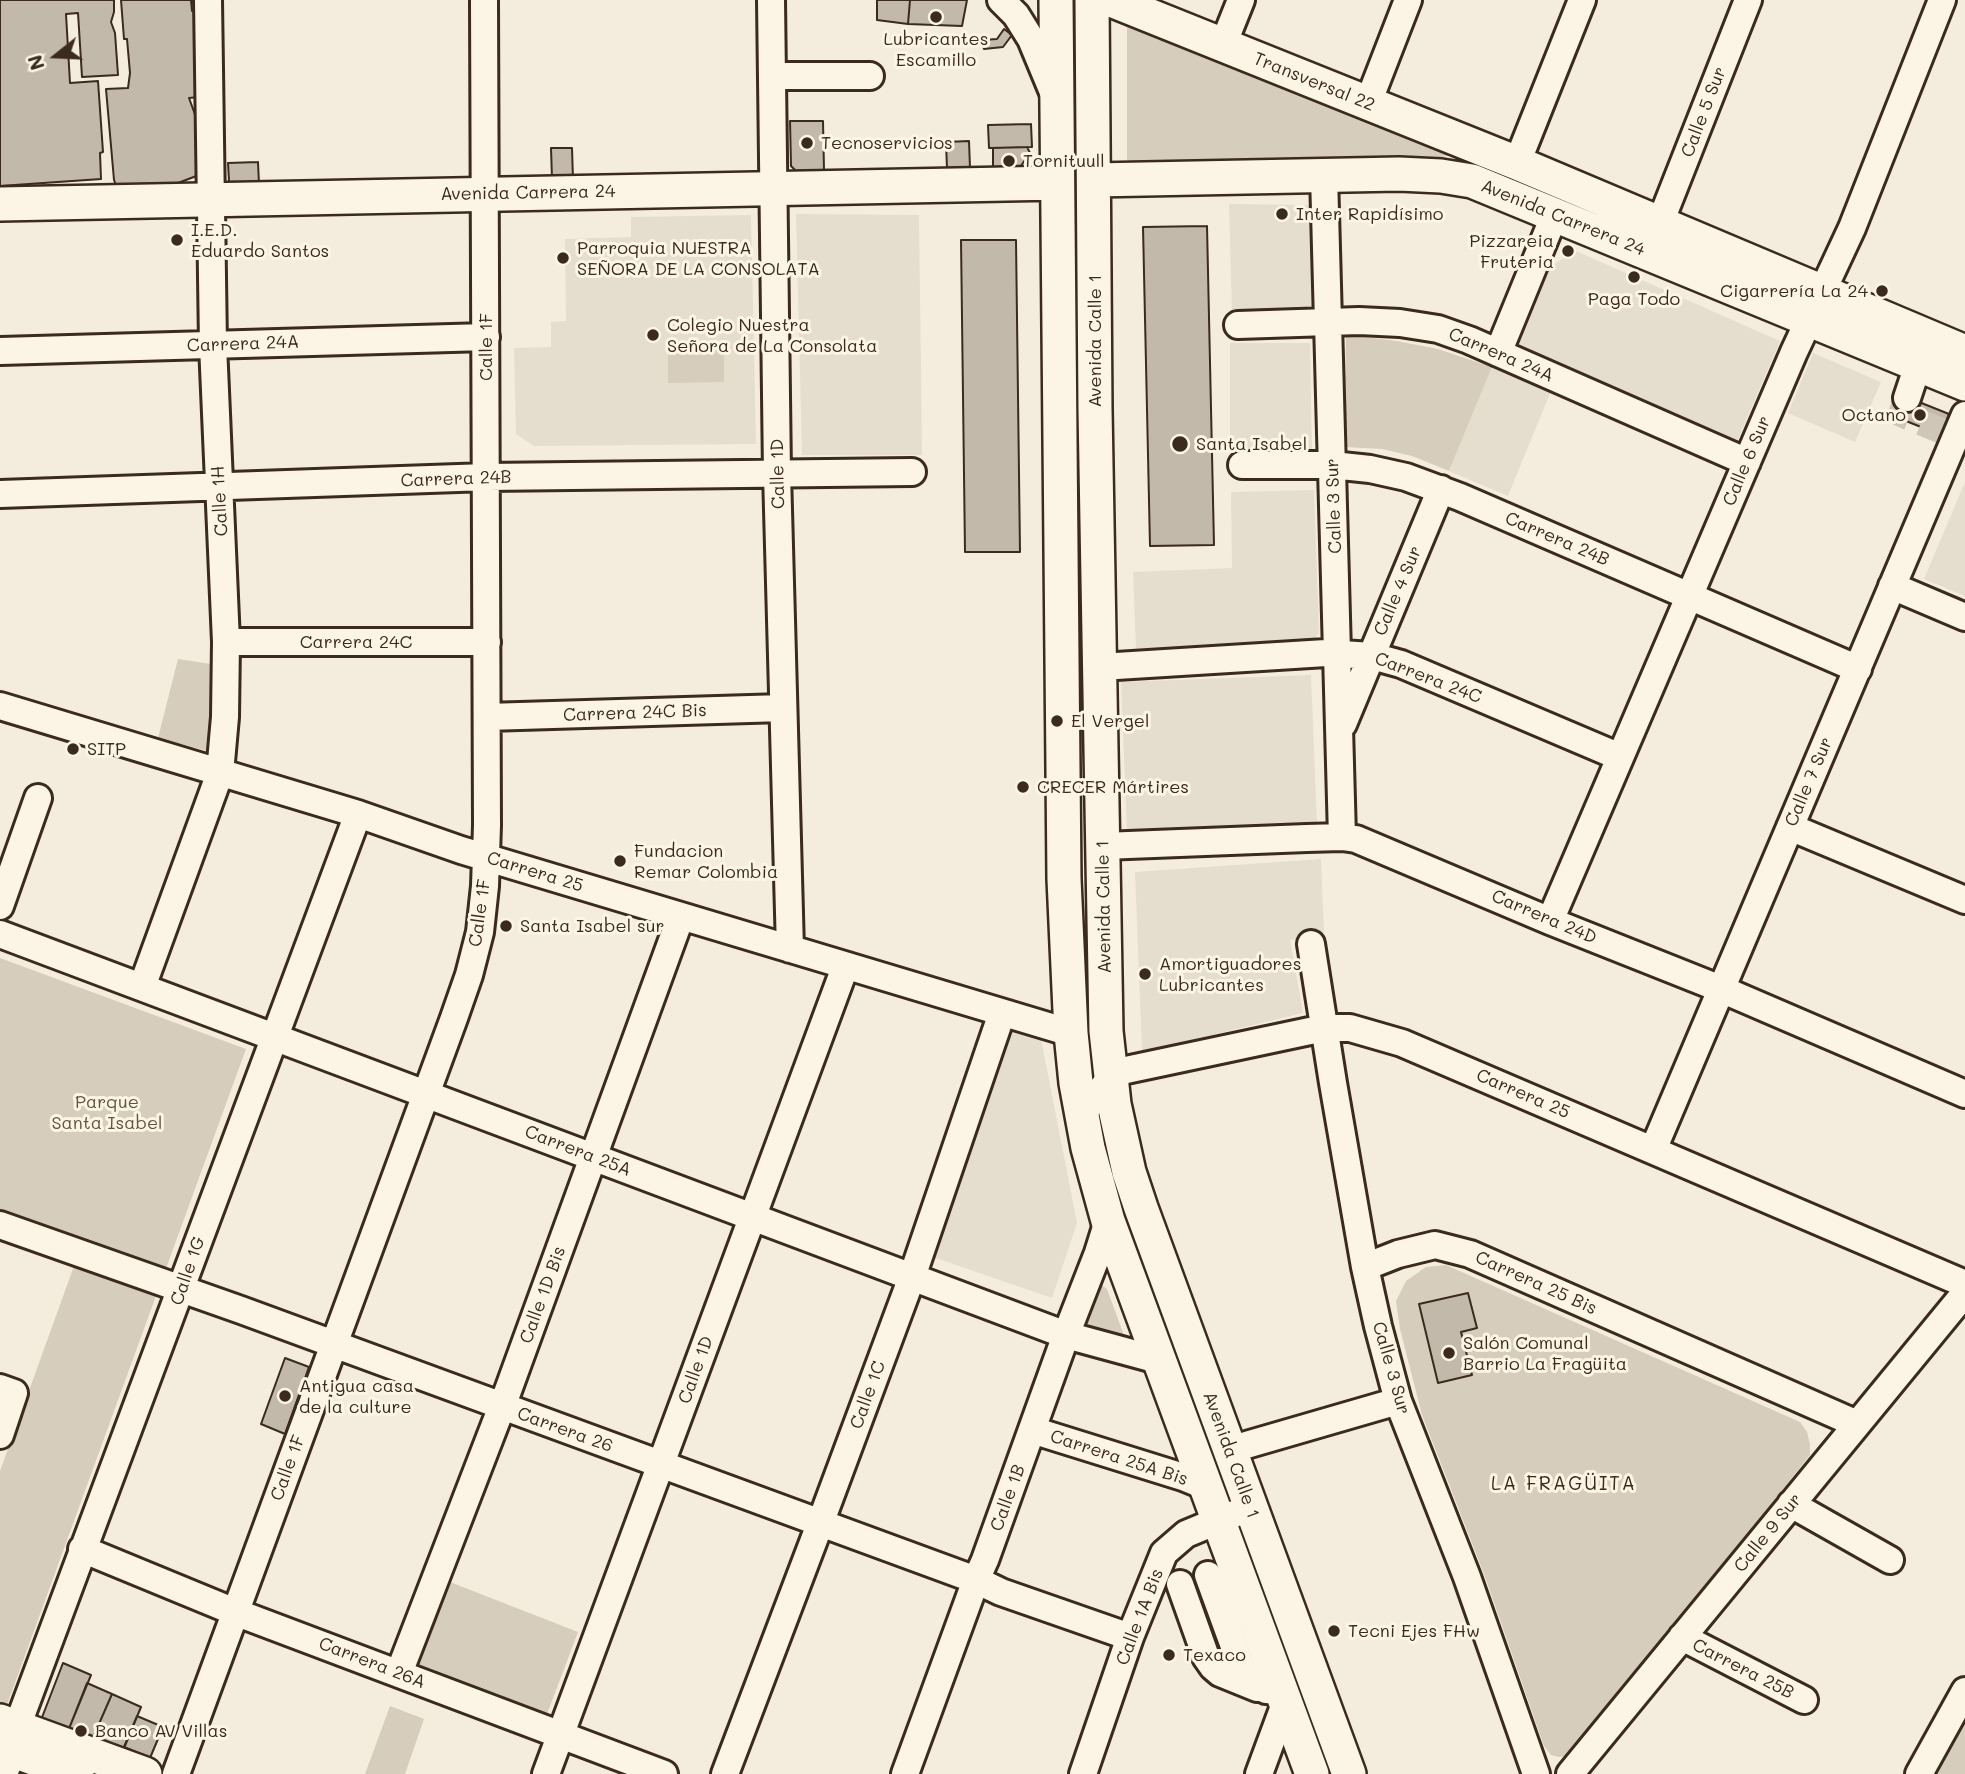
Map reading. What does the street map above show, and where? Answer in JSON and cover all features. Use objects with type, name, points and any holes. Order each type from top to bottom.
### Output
[{"type":"main road","name":"Avenida Calle 1","points":[[1056,0],[1064,879],[1071,1033],[1081,1118],[1108,1221],[1218,1520],[1221,1570],[1242,1625],[1278,1694],[1312,1774]]},
{"type":"main road","name":"Avenida Calle 1","points":[[1092,0],[1095,409],[1106,1031],[1110,1079],[1129,1172],[1349,1774]]},
{"type":"main road","name":"Transversal 22","points":[[1111,0],[1517,163]]},
{"type":"main road","name":"Avenida Carrera 24","points":[[1517,163],[1660,223],[1816,306],[1908,386],[1965,384]]},
{"type":"main road","name":"Avenida Carrera 24","points":[[1094,180],[1427,175],[1472,181],[1555,214],[1816,306],[1965,352]]},
{"type":"main road","name":"Avenida Carrera 24","points":[[0,204],[1057,183]]},
{"type":"main road","points":[[7,1744],[77,1774]]},
{"type":"main road","points":[[7,1744],[145,1774]]},
{"type":"street","name":"Calle 1H","points":[[142,988],[220,773],[225,717],[226,642],[213,345],[208,0]]},
{"type":"street","name":"Calle 1F","points":[[176,1774],[426,1094],[475,951],[487,857],[484,0]]},
{"type":"street","name":"Calle 1D","points":[[771,0],[777,473],[790,948]]},
{"type":"street","points":[[1001,0],[1016,15],[1031,39],[1057,101]]},
{"type":"street","points":[[1223,45],[1241,0]]},
{"type":"street","points":[[1368,103],[1408,0]]},
{"type":"street","points":[[1517,163],[1582,0]]},
{"type":"street","name":"Calle 5 Sur","points":[[1660,223],[1748,0]]},
{"type":"street","name":"Calle 6 Sur","points":[[1550,921],[1747,462],[1852,228],[1942,0]]},
{"type":"street","points":[[772,76],[870,76]]},
{"type":"street","name":"Calle 3 Sur","points":[[1324,175],[1342,837]]},
{"type":"street","points":[[1498,353],[1555,214]]},
{"type":"street","name":"Carrera 24A","points":[[1238,325],[1359,321],[1400,323],[1438,329],[1747,462]]},
{"type":"street","name":"Carrera 24A","points":[[0,351],[486,337]]},
{"type":"street","name":"Calle 7 Sur","points":[[1653,1150],[1858,669],[1954,427]]},
{"type":"street","name":"Carrera 24B","points":[[1242,465],[1332,465],[1370,469],[1406,477],[1441,489],[1858,669]]},
{"type":"street","name":"Carrera 24B","points":[[0,494],[487,477],[912,472]]},
{"type":"street","name":"Calle 4 Sur","points":[[1340,732],[1441,489]]},
{"type":"street","points":[[1892,586],[1965,617]]},
{"type":"street","name":"Carrera 24C","points":[[226,642],[487,642]]},
{"type":"street","name":"Carrera 24C","points":[[1100,667],[1338,653],[1372,656],[1401,664],[1620,757]]},
{"type":"street","name":"Carrera 25","points":[[0,706],[358,814],[487,857],[1071,1033]]},
{"type":"street","name":"Carrera 24C Bis","points":[[487,717],[783,708]]},
{"type":"street","points":[[0,906],[38,798]]},
{"type":"street","name":"Calle 1G","points":[[7,1744],[173,1312],[358,814]]},
{"type":"street","points":[[1790,827],[1965,900]]},
{"type":"street","name":"Carrera 24D","points":[[1103,846],[1342,837],[1369,843],[1965,1094]]},
{"type":"street","name":"Calle 1D Bis","points":[[399,1673],[501,1406],[681,916]]},
{"type":"street","name":"Carrera 25A","points":[[0,934],[1066,1335],[1158,1360]]},
{"type":"street","name":"Calle 3 Sur","points":[[1311,944],[1365,1266],[1398,1401],[1467,1577],[1536,1774]]},
{"type":"street","name":"Calle 1D","points":[[546,1774],[844,965]]},
{"type":"street","name":"Calle 1C","points":[[725,1774],[912,1277],[1002,1013]]},
{"type":"street","name":"Carrera 25","points":[[1081,1118],[1091,1100],[1110,1079],[1126,1070],[1324,1028],[1350,1028],[1402,1043],[1965,1284]]},
{"type":"street","name":"Calle 1B","points":[[905,1774],[1108,1221]]},
{"type":"street","name":"Carrera 26","points":[[0,1225],[1130,1637]]},
{"type":"street","name":"Carrera 25 Bis","points":[[1365,1266],[1435,1245],[1470,1254],[1857,1424]]},
{"type":"street","name":"Calle 9 Sur","points":[[1570,1774],[1965,1293]]},
{"type":"street","points":[[0,1435],[7,1391]]},
{"type":"street","points":[[1229,1450],[1398,1401]]},
{"type":"street","name":"Carrera 25A Bis","points":[[1032,1430],[1205,1486]]},
{"type":"street","points":[[1791,1504],[1890,1560]]},
{"type":"street","name":"Calle 1A Bis","points":[[1083,1774],[1130,1637],[1164,1553],[1186,1534],[1250,1508]]},
{"type":"street","name":"Carrera 26A","points":[[82,1549],[235,1612],[664,1774]]},
{"type":"street","points":[[1152,1584],[1180,1584],[1221,1570]]},
{"type":"street","points":[[1180,1584],[1206,1657],[1213,1667],[1234,1680],[1278,1694],[1259,1774]]},
{"type":"street","name":"Carrera 25B","points":[[1682,1637],[1804,1700]]},
{"type":"street","points":[[1919,1774],[1965,1692]]},
{"type":"shaded area","points":[[1229,204],[1311,205],[1312,310],[1232,313]]},
{"type":"shaded area","points":[[796,214],[919,215],[922,455],[802,455]]},
{"type":"shaded area","name":"Colegio Nuestra Señora de La Consolata","points":[[751,215],[756,444],[534,446],[516,434],[514,348],[551,347],[551,322],[566,321],[565,239],[631,237],[631,217]]},
{"type":"shaded area","points":[[1576,251],[1780,341],[1735,446],[1513,352],[1552,265]]},
{"type":"shaded area","points":[[1230,343],[1310,343],[1312,452],[1230,452]]},
{"type":"shaded area","points":[[1813,353],[1881,382],[1855,442],[1788,413]]},
{"type":"shaded area","points":[[1492,367],[1551,391],[1508,496],[1449,471]]},
{"type":"shaded area","points":[[1965,482],[1965,596],[1924,579]]},
{"type":"shaded area","points":[[1314,490],[1319,633],[1309,644],[1136,649],[1133,572],[1232,568],[1231,492]]},
{"type":"shaded area","points":[[1311,675],[1317,825],[1127,833],[1121,682]]},
{"type":"shaded area","points":[[1321,859],[1324,933],[1290,940],[1303,1013],[1142,1052],[1135,872]]},
{"type":"shaded area","points":[[1011,1028],[1041,1039],[1077,1223],[1052,1298],[933,1257]]},
{"type":"green space","points":[[1127,19],[1450,152],[1449,155],[1127,162]]},
{"type":"green space","points":[[1346,335],[1438,349],[1492,367],[1449,471],[1412,456],[1382,449],[1344,447]]},
{"type":"green space","points":[[724,343],[724,382],[668,383],[668,344]]},
{"type":"green space","points":[[178,659],[211,664],[212,752],[158,738]]},
{"type":"green space","name":"Parque Santa Isabel","points":[[0,958],[246,1049],[0,1724],[0,1471],[83,1241],[0,1209]]},
{"type":"green space","points":[[1446,1265],[1800,1422],[1807,1432],[1810,1455],[1570,1756],[1551,1755],[1544,1746],[1484,1574],[1422,1415],[1400,1329],[1396,1301],[1406,1281],[1426,1267]]},
{"type":"green space","points":[[1100,1284],[1107,1289],[1125,1338],[1084,1328],[1083,1324]]},
{"type":"green space","points":[[450,1582],[578,1632],[544,1722],[416,1673]]},
{"type":"green space","points":[[390,1706],[424,1719],[405,1774],[365,1774]]},
{"type":"green space","points":[[1965,1713],[1965,1774],[1931,1774]]},
{"type":"building","points":[[0,0],[114,0],[111,22],[115,33],[118,75],[82,77],[78,13],[66,14],[70,83],[98,81],[103,152],[100,153],[101,179],[0,186]]},
{"type":"building","points":[[121,0],[191,0],[192,11],[206,10],[208,96],[189,98],[197,120],[199,175],[178,183],[117,188],[114,180],[106,89],[128,88],[130,73]]},
{"type":"building","points":[[877,0],[910,0],[908,24],[877,20]]},
{"type":"building","name":"Lubricantes Escamillo","points":[[910,0],[967,0],[962,26],[908,24]]},
{"type":"building","points":[[1004,29],[1012,35],[1003,47],[984,49],[981,40],[997,39]]},
{"type":"building","name":"Tecnoservicios","points":[[790,121],[823,121],[824,170],[796,171],[791,166]]},
{"type":"building","points":[[1031,124],[1032,147],[989,148],[988,125]]},
{"type":"building","points":[[969,141],[970,168],[947,169],[946,142]]},
{"type":"building","name":"Tornituull","points":[[1027,147],[1030,153],[1018,170],[993,170],[993,148]]},
{"type":"building","points":[[551,148],[572,148],[573,179],[552,179]]},
{"type":"building","points":[[258,162],[259,184],[231,185],[228,163]]},
{"type":"building","name":"Santa Isabel","points":[[1207,226],[1214,545],[1150,546],[1143,227]]},
{"type":"building","points":[[961,240],[1016,240],[1020,552],[965,552]]},
{"type":"building","name":"Octano","points":[[1899,394],[1949,414],[1941,435],[1891,415]]},
{"type":"building","name":"Salón Comunal Barrio La Fragüita","points":[[1468,1293],[1477,1328],[1461,1332],[1472,1375],[1438,1383],[1419,1304]]},
{"type":"building","name":"Antigua casa de la culture","points":[[285,1358],[309,1367],[285,1434],[261,1424]]},
{"type":"building","points":[[63,1663],[91,1675],[68,1731],[41,1720]]},
{"type":"building","points":[[87,1683],[112,1694],[92,1740],[68,1731]]},
{"type":"building","points":[[112,1694],[141,1707],[122,1753],[92,1740]]},
{"type":"building","points":[[137,1716],[163,1727],[150,1758],[124,1747]]},
{"type":"tunnel","points":[[1907,398],[1901,414],[1942,431]]},
{"type":"place","name":"Lubricantes Escamillo","points":[[936,17]]},
{"type":"place","name":"Tecnoservicios","points":[[807,143]]},
{"type":"place","name":"Tornituull","points":[[1009,161]]},
{"type":"place","name":"Inter Rapidísimo","points":[[1282,214]]},
{"type":"place","name":"I.E.D. Eduardo Santos","points":[[177,240]]},
{"type":"place","name":"Pizzareia Fruteria","points":[[1568,251]]},
{"type":"place","name":"Parroquia NUESTRA SEÑORA DE LA CONSOLATA","points":[[563,258]]},
{"type":"place","name":"Paga Todo","points":[[1634,277]]},
{"type":"place","name":"Cigarrería La 24","points":[[1882,291]]},
{"type":"place","name":"Colegio Nuestra Señora de La Consolata","points":[[653,335]]},
{"type":"place","name":"Octano","points":[[1920,415]]},
{"type":"place","name":"Santa Isabel","points":[[1180,444]]},
{"type":"place","name":"El Vergel","points":[[1057,721]]},
{"type":"place","name":"SITP","points":[[73,749]]},
{"type":"place","name":"CRECER Mártires","points":[[1023,787]]},
{"type":"place","name":"Fundacion Remar Colombia","points":[[620,861]]},
{"type":"place","name":"Santa Isabel sur","points":[[506,926]]},
{"type":"place","name":"Amortiguadores Lubricantes","points":[[1145,974]]},
{"type":"place","name":"Salón Comunal Barrio La Fragüita","points":[[1449,1353]]},
{"type":"place","name":"Antigua casa de la culture","points":[[285,1396]]},
{"type":"place","name":"Tecni Ejes FHw","points":[[1334,1631]]},
{"type":"place","name":"Texaco","points":[[1169,1655]]},
{"type":"place","name":"Banco AV Villas","points":[[81,1731]]},
{"type":"district","name":"LA FRAGÜITA","points":[[1564,1484]]}]
